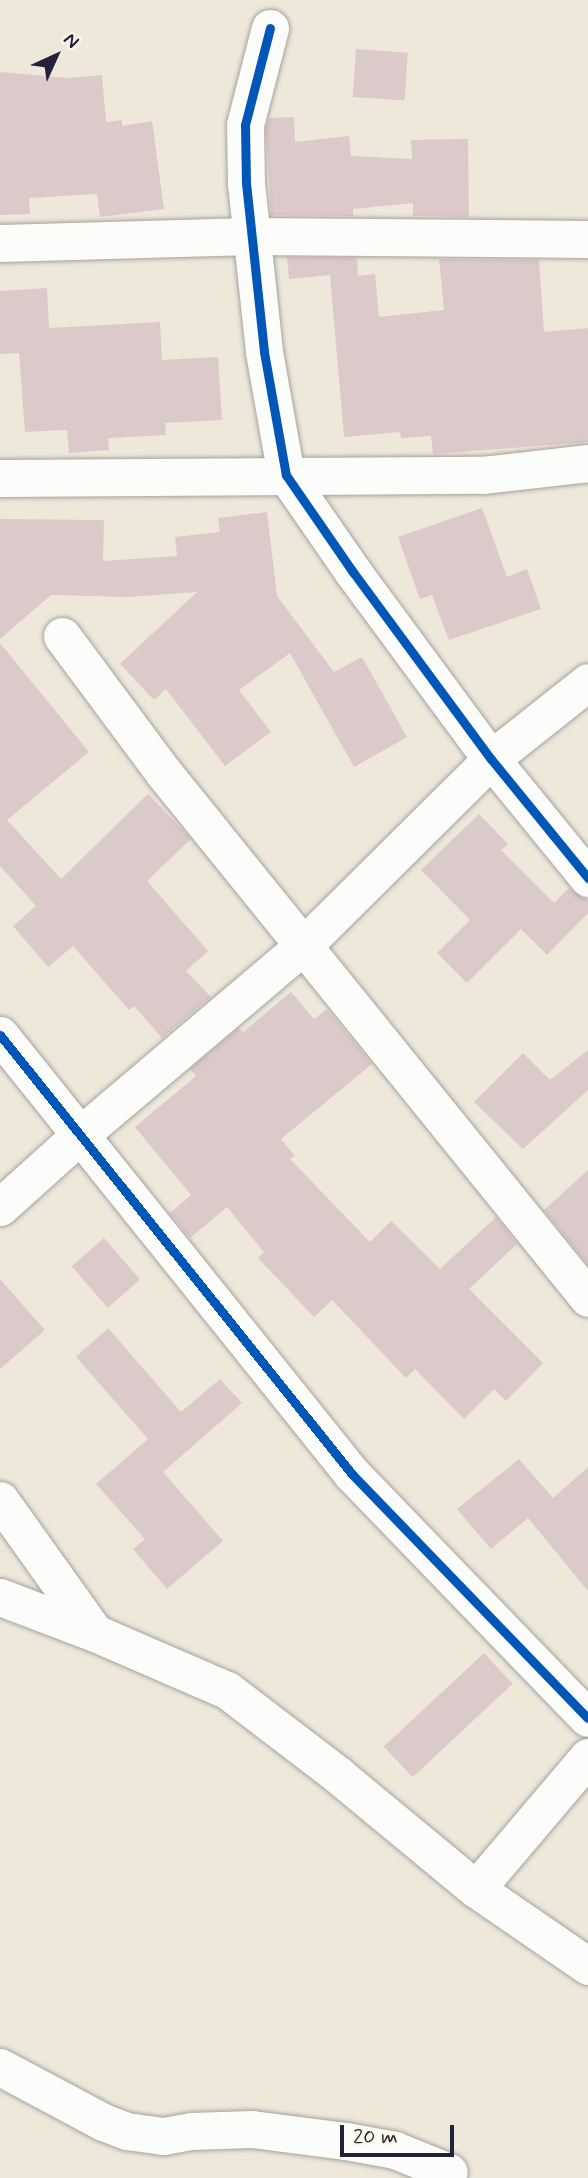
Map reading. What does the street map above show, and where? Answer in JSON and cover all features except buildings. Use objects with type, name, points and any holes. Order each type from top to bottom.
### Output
[{"type":"street","points":[[270,28],[245,125],[246,183],[264,352],[286,475],[353,572],[491,759],[588,878]]},
{"type":"street","points":[[0,243],[252,236],[588,239]]},
{"type":"street","points":[[0,478],[483,475],[588,463]]},
{"type":"street","points":[[62,636],[163,772],[588,1298]]},
{"type":"street","points":[[0,1208],[80,1135],[303,946],[491,759],[588,682]]},
{"type":"street","points":[[0,1035],[352,1474],[588,1717]]},
{"type":"street","points":[[0,1500],[95,1633]]},
{"type":"street","points":[[0,1597],[95,1633],[227,1690],[338,1774],[476,1889],[588,1966]]},
{"type":"street","points":[[476,1889],[588,1757]]},
{"type":"street","points":[[0,2067],[103,2122],[127,2131],[163,2136],[224,2129],[292,2134],[396,2150],[449,2172]]},
{"type":"cycle path","points":[[270,28],[245,125],[246,183],[264,352],[286,475],[353,572],[491,759],[588,878]]},
{"type":"cycle path","points":[[0,1035],[352,1474],[588,1718]]}]
